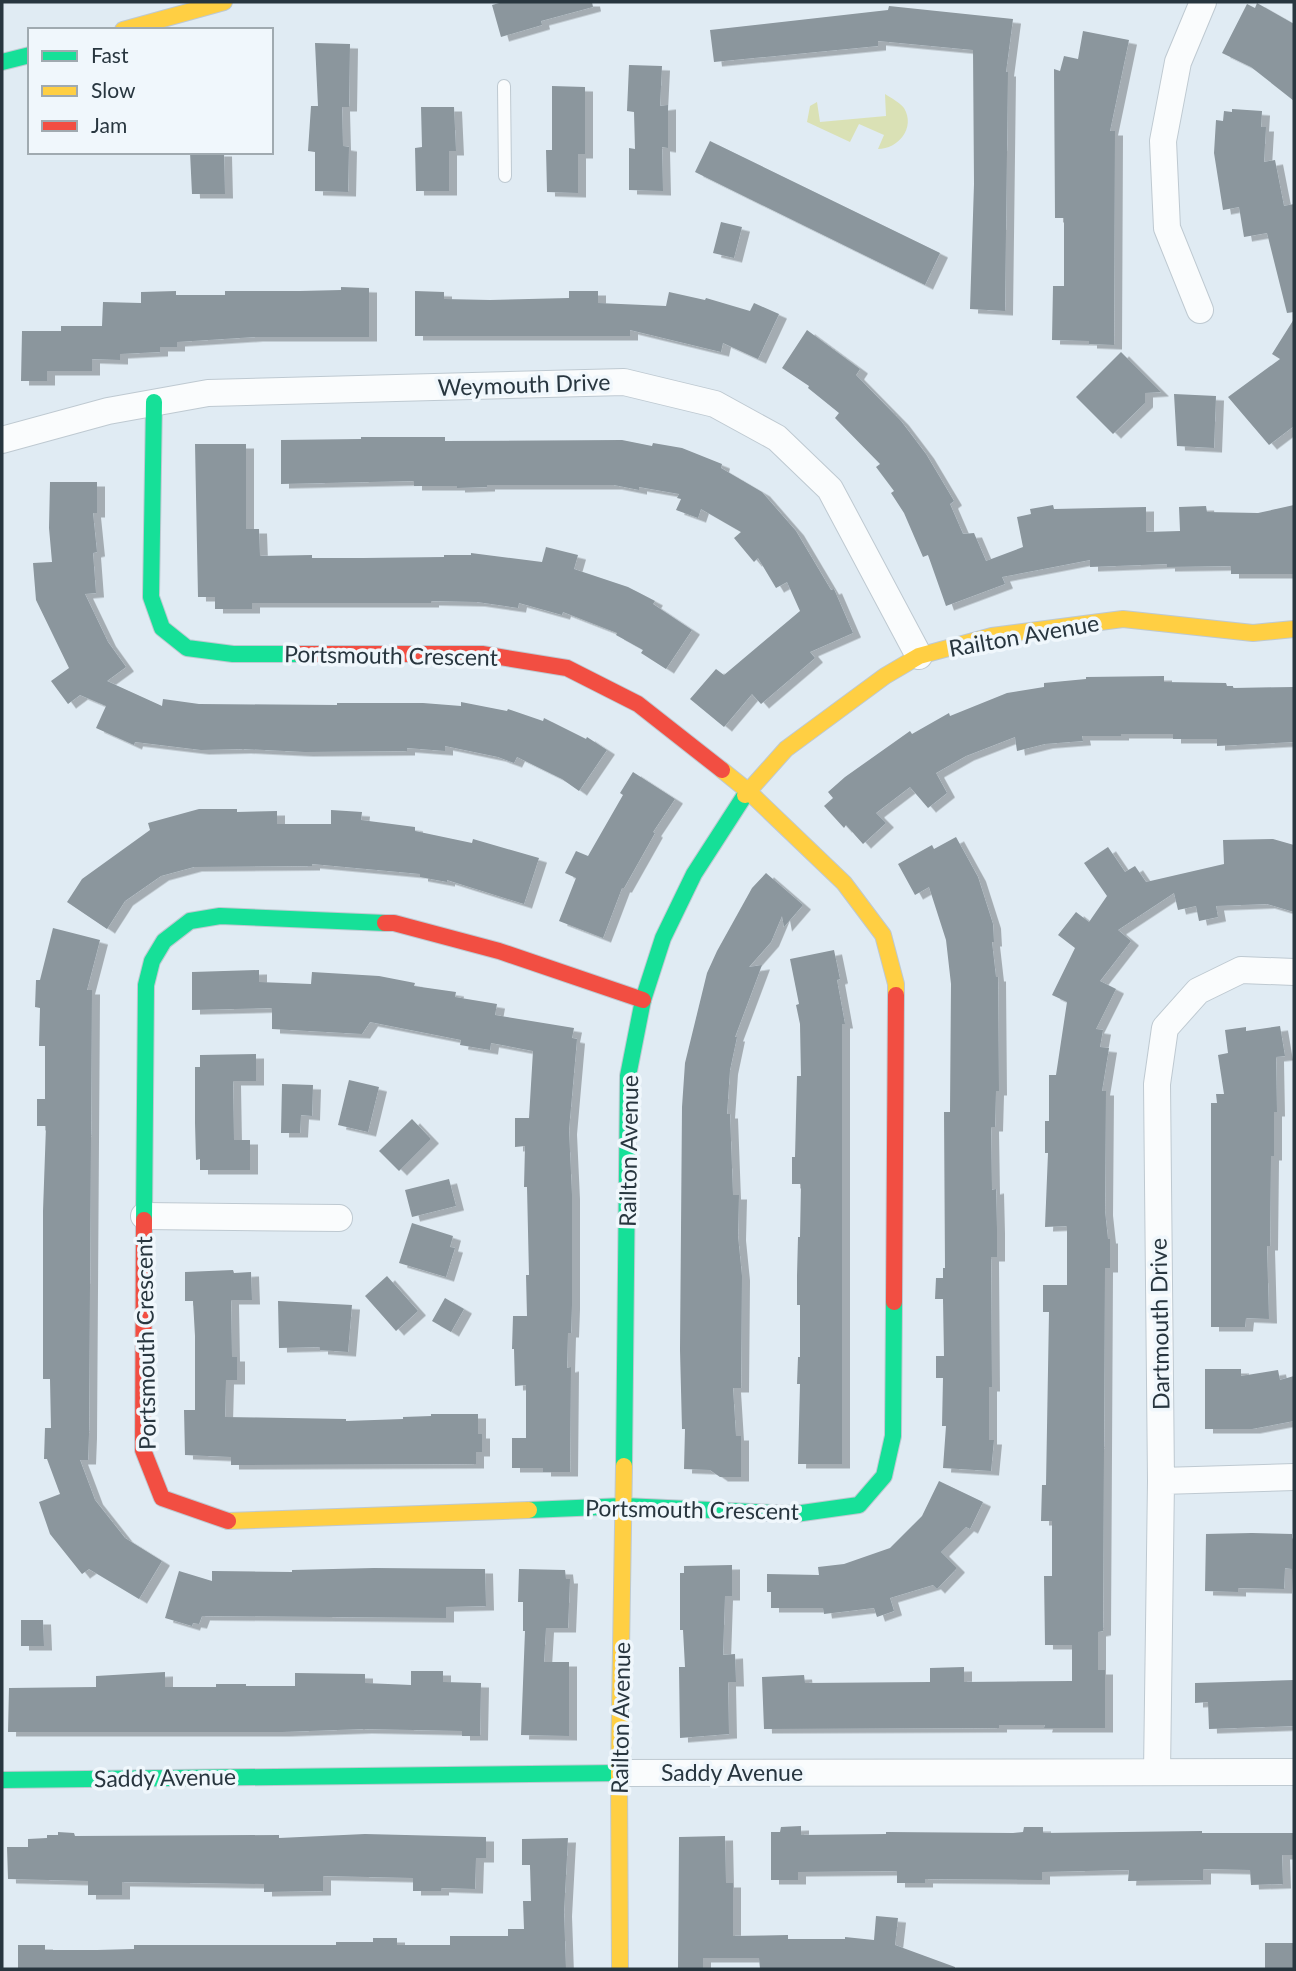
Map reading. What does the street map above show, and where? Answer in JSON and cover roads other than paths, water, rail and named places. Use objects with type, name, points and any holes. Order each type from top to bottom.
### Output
[{"type":"street","points":[[123,25],[224,2]]},
{"type":"street","points":[[1200,310],[1167,228],[1163,141],[1178,62],[1203,2]]},
{"type":"street","points":[[2,62],[28,56]]},
{"type":"street","name":"Weymouth Drive","points":[[2,440],[108,411],[208,393],[624,382],[715,404],[777,438],[830,489],[919,656]]},
{"type":"street","name":"Portsmouth Crescent","points":[[154,402],[151,597],[162,628],[187,648],[233,654],[482,654],[568,668],[638,704],[748,791],[844,883],[883,935],[895,984],[893,1436],[884,1476],[859,1505],[795,1514],[624,1506],[224,1521],[162,1497],[143,1450],[146,985],[152,961],[164,940],[190,920],[220,916],[394,923],[499,951],[643,1000]]},
{"type":"street","name":"Railton Avenue","points":[[621,1969],[619,1773],[628,1076],[643,1000],[663,938],[694,874],[748,791],[786,749],[885,677],[919,656],[992,636],[1123,619],[1253,632],[1294,629]]},
{"type":"street","name":"Dartmouth Drive","points":[[1157,1772],[1161,1481],[1157,1084],[1166,1028],[1198,991],[1241,970],[1294,972]]},
{"type":"street","points":[[144,1216],[339,1218]]},
{"type":"street","points":[[1161,1481],[1294,1477]]},
{"type":"street","name":"Saddy Avenue","points":[[2,1780],[619,1773],[1294,1772]]},
{"type":"lane","points":[[504,86],[505,176]]}]
